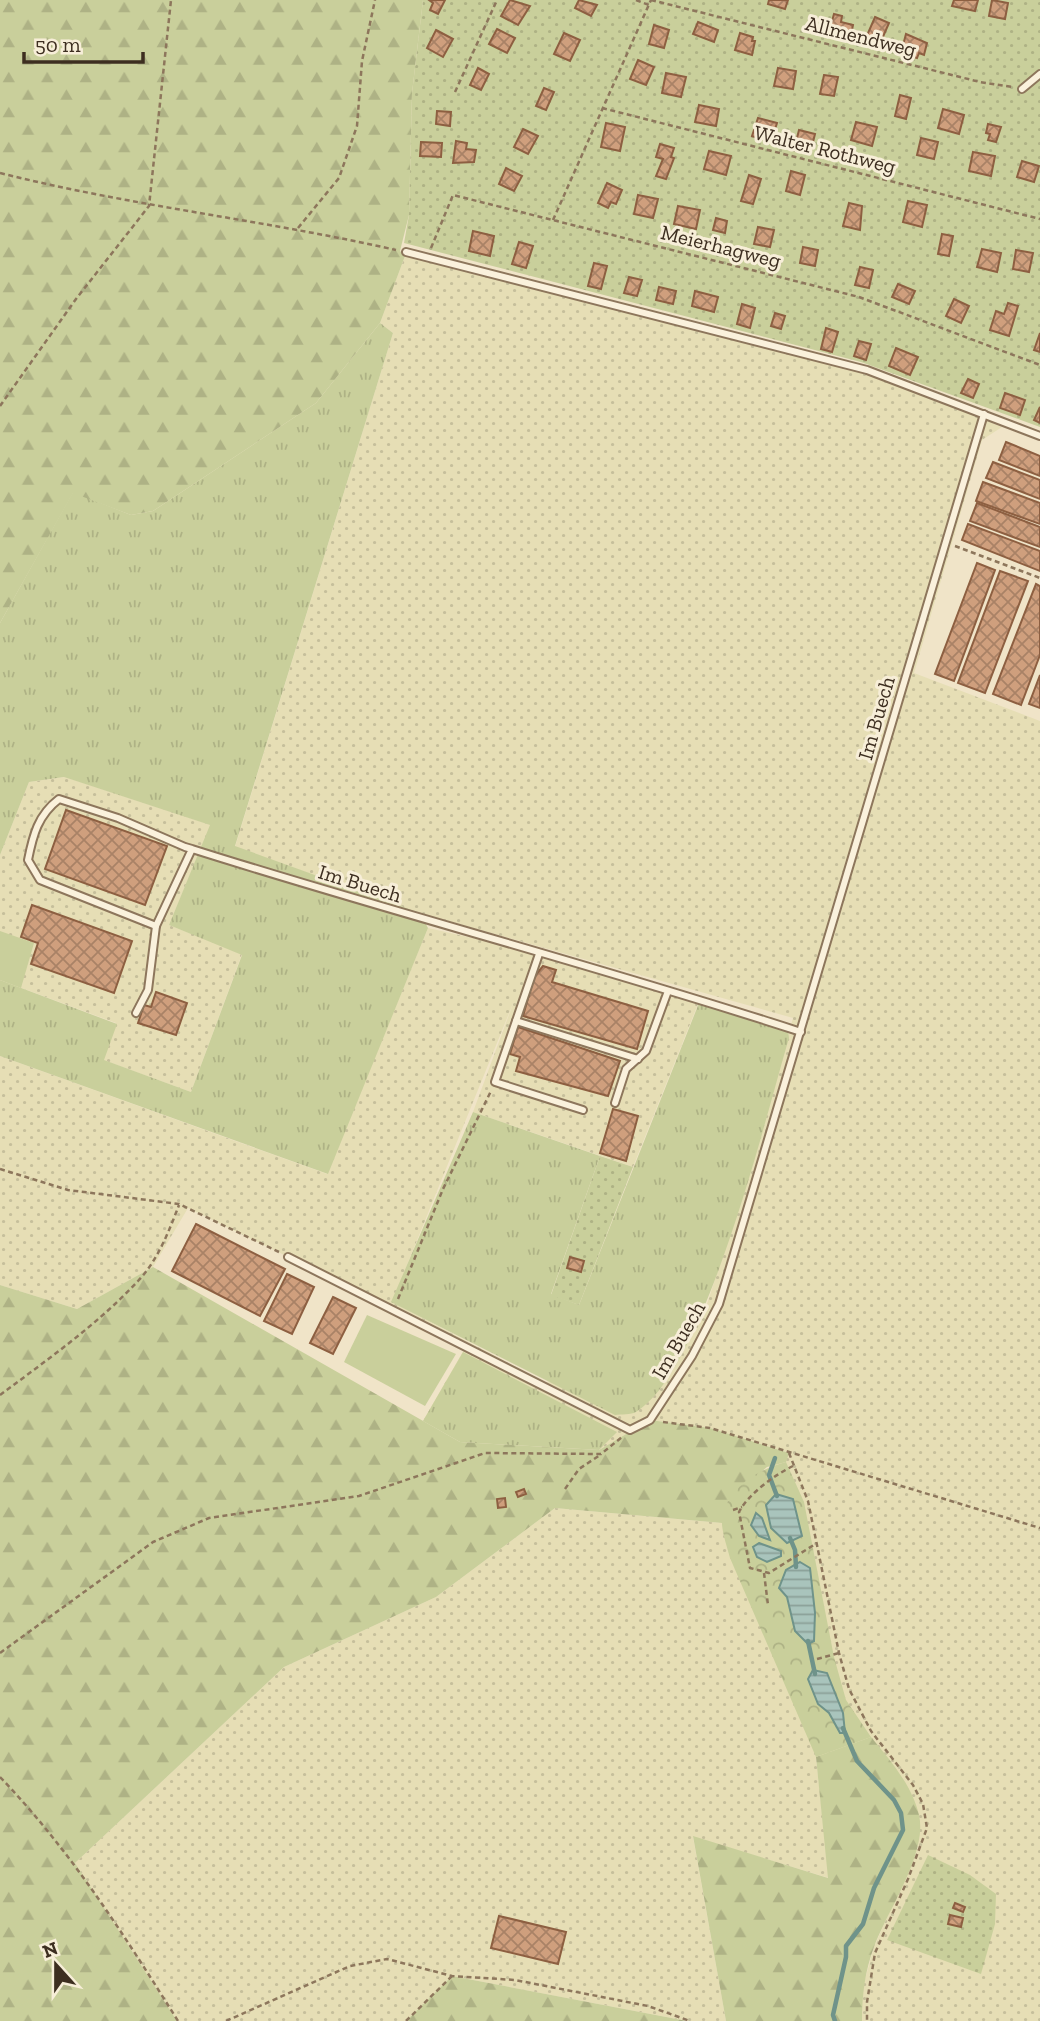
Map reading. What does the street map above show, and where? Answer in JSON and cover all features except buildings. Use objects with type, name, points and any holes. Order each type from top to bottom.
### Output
[{"type":"lane","points":[[1022,89],[1040,74]]},
{"type":"lane","points":[[406,252],[867,370],[1040,436]]},
{"type":"lane","name":"Im Buech","points":[[650,1420],[692,1356],[719,1304],[984,414]]},
{"type":"lane","name":"Im Buech","points":[[156,926],[40,880],[28,860],[34,831],[46,809],[59,799],[118,818],[192,849],[801,1032]]},
{"type":"lane","points":[[136,1013],[148,990],[156,926],[192,849]]},
{"type":"lane","points":[[539,954],[495,1082],[583,1110]]},
{"type":"lane","points":[[615,1103],[626,1069],[646,1051],[668,991]]},
{"type":"lane","points":[[516,1021],[638,1059]]},
{"type":"lane","points":[[288,1257],[630,1430],[650,1420]]},
{"type":"path","points":[[0,406],[76,299],[149,206],[171,0]]},
{"type":"path","points":[[298,228],[339,178],[357,126],[362,61],[375,0]]},
{"type":"path","points":[[455,92],[497,0]]},
{"type":"path","points":[[636,0],[649,5]]},
{"type":"path","points":[[552,220],[651,0]]},
{"type":"path","name":"Allmendweg","points":[[651,0],[981,82],[1022,89]]},
{"type":"path","name":"Walter Rothweg","points":[[602,108],[1040,219]]},
{"type":"path","points":[[0,173],[149,206],[298,228],[406,252]]},
{"type":"path","name":"Meierhagweg","points":[[428,258],[453,195],[859,297],[1040,365]]},
{"type":"path","points":[[946,542],[1040,578]]},
{"type":"path","points":[[394,1309],[443,1189],[495,1082]]},
{"type":"path","points":[[0,1169],[68,1190],[179,1205],[288,1257]]},
{"type":"path","points":[[0,1395],[58,1351],[139,1280],[167,1238],[179,1205]]},
{"type":"path","points":[[650,1420],[710,1429],[1040,1528]]},
{"type":"path","points":[[565,1489],[579,1469],[630,1430]]},
{"type":"path","points":[[0,1653],[153,1542],[209,1518],[359,1496],[485,1453],[601,1454]]},
{"type":"path","points":[[789,1453],[807,1501],[838,1654],[859,1712],[913,1785],[923,1804],[927,1828],[875,1953],[867,2002],[867,2021]]},
{"type":"path","points":[[764,1573],[750,1568],[745,1555],[739,1512],[752,1494],[793,1466]]},
{"type":"path","points":[[733,1510],[742,1507]]},
{"type":"path","points":[[764,1573],[817,1543]]},
{"type":"path","points":[[764,1573],[768,1605]]},
{"type":"path","points":[[817,1660],[838,1654]]},
{"type":"path","points":[[0,1777],[55,1839],[106,1906],[178,2021]]},
{"type":"path","points":[[226,2021],[350,1966],[387,1959],[452,1976],[515,1980],[648,2006],[690,2021]]},
{"type":"path","points":[[406,2021],[452,1976]]},
{"type":"shaded area","points":[[405,256],[867,370],[1002,427],[982,440],[914,673],[1040,721],[1040,2021],[862,2021],[862,1990],[874,1947],[918,1847],[816,1758],[829,1878],[693,1837],[726,2021],[687,2021],[452,1976],[406,2021],[177,2021],[75,1863],[284,1667],[436,1597],[555,1508],[721,1523],[728,1501],[789,1453],[710,1428],[650,1420],[599,1450],[423,1421],[465,1348],[395,1309],[188,1208],[153,1267],[77,1309],[0,1285],[0,1056],[327,1174],[428,928],[534,952],[700,999],[633,1167],[473,1112],[514,1001],[392,1302],[545,1382],[671,1372],[704,1313],[733,1225],[793,1018],[420,913],[235,847],[393,333],[380,323]]},
{"type":"shaded area","points":[[65,777],[211,825],[169,925],[242,954],[191,1092],[103,1060],[116,1023],[0,980],[0,855],[29,782]]},
{"type":"green space","points":[[0,0],[423,0],[412,93],[409,215],[400,251],[405,256],[380,323],[316,403],[153,511],[131,515],[73,493],[0,623]]},
{"type":"green space","points":[[423,0],[1040,0],[1040,427],[861,362],[404,243],[409,215],[412,93]]},
{"type":"green space","points":[[380,323],[393,333],[235,846],[420,913],[428,928],[328,1174],[0,1056],[0,980],[117,1024],[104,1060],[191,1092],[242,955],[169,925],[210,825],[64,777],[29,782],[0,855],[0,623],[73,492],[131,515],[153,511],[316,403]]},
{"type":"green space","points":[[0,931],[34,943],[21,988],[0,980]]},
{"type":"green space","points":[[699,1003],[788,1031],[789,1038],[748,1181],[708,1297],[686,1347],[661,1387],[636,1412],[615,1415],[391,1302],[473,1112],[600,1156],[551,1294],[579,1305]]},
{"type":"green space","points":[[600,1156],[633,1167],[579,1305],[551,1295]]},
{"type":"green space","points":[[153,1267],[460,1442],[599,1450],[650,1420],[710,1428],[789,1453],[786,1462],[767,1467],[728,1501],[722,1523],[555,1508],[436,1597],[284,1667],[75,1863],[177,2021],[0,2021],[0,1285],[77,1309]]},
{"type":"green space","points":[[367,1315],[456,1354],[425,1406],[344,1362]]},
{"type":"green space","points":[[463,1352],[617,1432],[599,1450],[460,1442],[423,1421]]},
{"type":"green space","points":[[786,1462],[804,1502],[834,1657],[846,1700],[871,1737],[816,1757],[730,1558],[722,1525],[728,1502],[743,1483],[764,1470]]},
{"type":"green space","points":[[871,1737],[900,1773],[911,1793],[919,1815],[920,1830],[918,1847],[905,1882],[871,1956],[865,1983],[862,2021],[726,2021],[693,1836],[828,1878],[816,1757]]},
{"type":"green space","points":[[928,1855],[970,1875],[996,1894],[995,1924],[981,1974],[887,1940]]},
{"type":"green space","points":[[452,1976],[687,2021],[406,2021]]},
{"type":"water","points":[[776,1494],[793,1499],[802,1536],[787,1543],[771,1528],[766,1505]]},
{"type":"water","points":[[756,1513],[762,1518],[770,1540],[759,1536],[751,1525]]},
{"type":"water","points":[[759,1543],[781,1551],[781,1556],[767,1562],[757,1557],[753,1547]]},
{"type":"water","points":[[800,1562],[810,1568],[815,1613],[814,1641],[808,1644],[795,1631],[787,1597],[779,1588],[786,1570]]},
{"type":"water","points":[[813,1670],[827,1673],[843,1713],[845,1733],[840,1733],[829,1713],[818,1704],[808,1679]]},
{"type":"waterway","points":[[775,1458],[769,1475],[777,1496]]},
{"type":"waterway","points":[[790,1538],[795,1550],[796,1567]]},
{"type":"waterway","points":[[808,1641],[815,1674]]},
{"type":"waterway","points":[[835,2021],[833,2015],[846,1946],[863,1924],[874,1888],[903,1830],[901,1813],[894,1800],[857,1761],[843,1728]]}]
